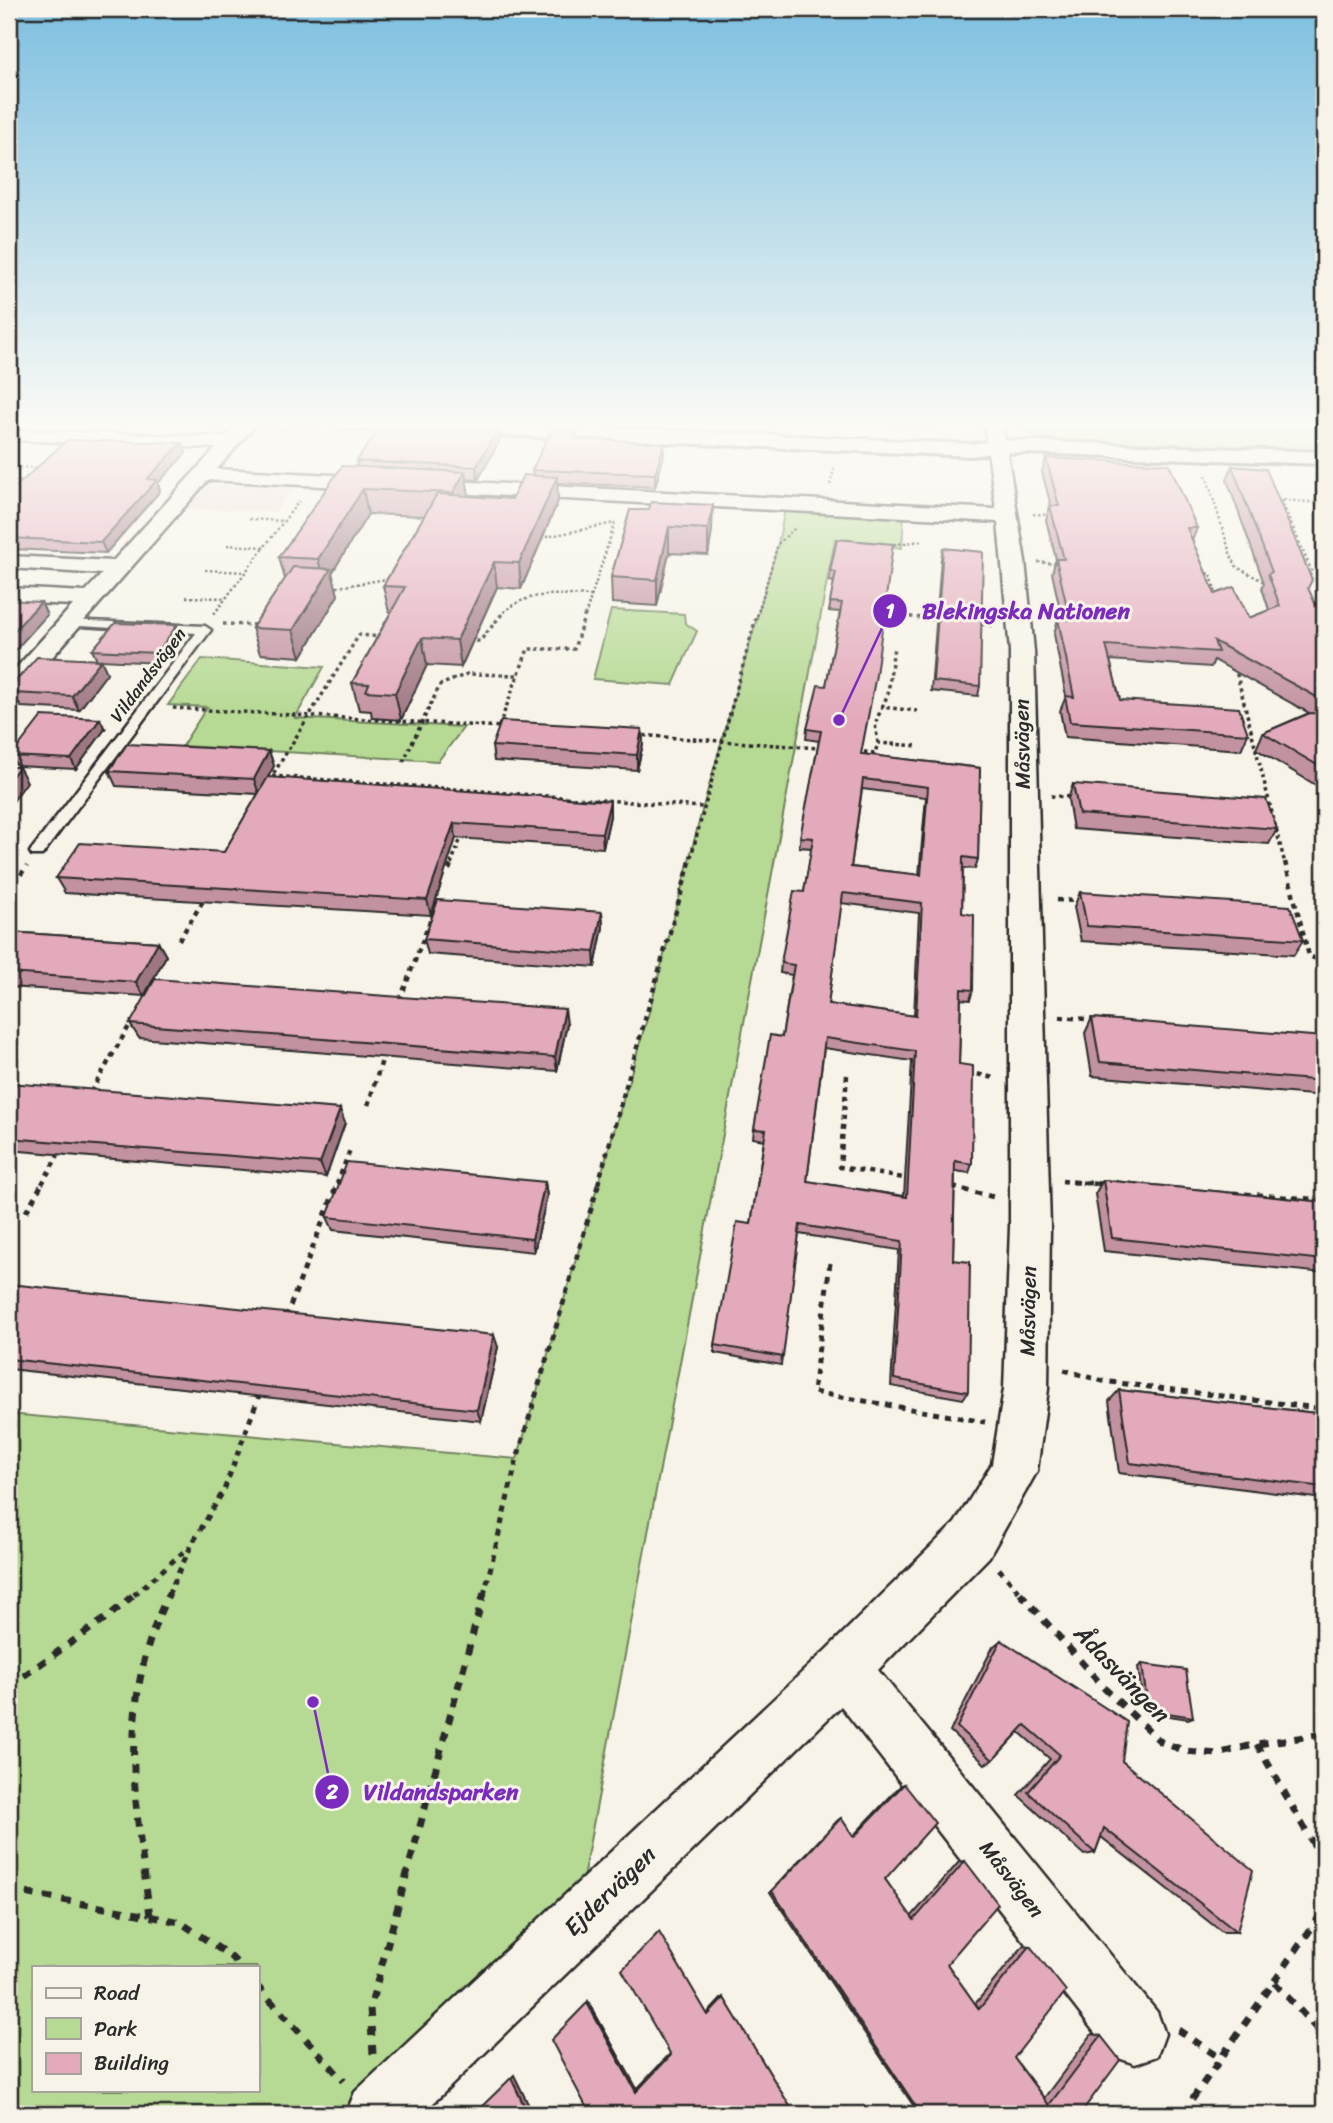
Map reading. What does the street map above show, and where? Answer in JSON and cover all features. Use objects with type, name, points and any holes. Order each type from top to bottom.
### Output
[{"type":"street","points":[[9,691],[159,521]]},
{"type":"street","name":"Måsvägen","points":[[1009,521],[1020,628],[1028,1014],[1026,1389],[1014,1471],[972,1540],[844,1668],[1135,2034]]},
{"type":"street","points":[[9,562],[118,568]]},
{"type":"street","points":[[9,595],[90,599]]},
{"type":"street","name":"Ejdervägen","points":[[366,2087],[844,1668]]},
{"type":"lane","points":[[67,623],[207,627]]},
{"type":"lane","name":"Vildandsvägen","points":[[37,852],[207,627]]},
{"type":"path","name":"Vildandsvägen","points":[[207,627],[284,521]]},
{"type":"path","points":[[366,2087],[370,2008],[469,1656],[517,1459],[649,1012],[703,807],[778,544],[792,530],[807,521]]},
{"type":"path","points":[[1220,521],[1237,567],[1270,584]]},
{"type":"path","points":[[1290,521],[1308,561],[1312,575],[1310,578]]},
{"type":"path","points":[[495,738],[528,649],[575,649],[615,523],[534,538]]},
{"type":"path","points":[[878,546],[921,541]]},
{"type":"path","points":[[227,545],[265,547]]},
{"type":"path","points":[[1300,560],[1308,561]]},
{"type":"path","points":[[1014,561],[1067,564]]},
{"type":"path","points":[[205,570],[246,572]]},
{"type":"path","points":[[1198,573],[1211,574],[1218,601]]},
{"type":"path","points":[[327,590],[394,578]]},
{"type":"path","points":[[1303,583],[1310,578],[1324,579]]},
{"type":"path","points":[[467,641],[480,641],[511,603],[534,595],[592,596]]},
{"type":"path","points":[[186,597],[226,598]]},
{"type":"path","points":[[866,613],[943,620]]},
{"type":"path","points":[[969,622],[1020,628]]},
{"type":"path","points":[[207,627],[262,625]]},
{"type":"path","points":[[387,638],[359,635],[272,776],[703,807]]},
{"type":"path","points":[[847,750],[875,752],[878,743],[874,723],[888,694],[894,646]]},
{"type":"path","points":[[1235,666],[1309,956],[1324,962]]},
{"type":"path","points":[[403,762],[440,685],[450,676],[466,673],[518,675]]},
{"type":"path","points":[[145,707],[309,713],[513,728]]},
{"type":"path","points":[[882,708],[917,711]]},
{"type":"path","points":[[625,734],[820,748]]},
{"type":"path","points":[[878,743],[918,746]]},
{"type":"path","points":[[473,798],[476,790]]},
{"type":"path","points":[[1023,794],[1078,797]]},
{"type":"path","points":[[1257,805],[1270,806]]},
{"type":"path","points":[[449,870],[461,838]]},
{"type":"path","points":[[9,891],[37,852]]},
{"type":"path","points":[[1025,898],[1093,902]]},
{"type":"path","points":[[399,1003],[438,900]]},
{"type":"path","points":[[179,940],[202,901]]},
{"type":"path","points":[[1285,914],[1298,914]]},
{"type":"path","points":[[1028,1014],[1107,1021]]},
{"type":"path","points":[[86,1102],[133,1019]]},
{"type":"path","points":[[368,1105],[383,1057]]},
{"type":"path","points":[[847,1075],[840,1167],[912,1179]]},
{"type":"path","points":[[284,1325],[351,1147]]},
{"type":"path","points":[[26,1212],[58,1155]]},
{"type":"path","points":[[950,1187],[1029,1192],[1110,1185]]},
{"type":"path","points":[[1230,1193],[1324,1200]]},
{"type":"path","points":[[830,1263],[813,1392],[1020,1428]]},
{"type":"path","points":[[1027,1359],[1102,1381],[1324,1409]]},
{"type":"path","points":[[150,1916],[133,1782],[135,1700],[151,1630],[192,1544],[224,1490],[259,1396]]},
{"type":"path","name":"Ådasvängen","points":[[972,1540],[1105,1689],[1161,1742],[1186,1751],[1217,1754],[1257,1744],[1324,1734]]},
{"type":"path","points":[[9,1686],[109,1616],[192,1544]]},
{"type":"path","points":[[1257,1744],[1324,1863]]},
{"type":"path","points":[[9,1890],[180,1922],[230,1956],[240,1966]]},
{"type":"path","points":[[1182,2114],[1324,1910]]},
{"type":"path","points":[[1275,1983],[1324,2037]]},
{"type":"path","points":[[259,1988],[366,2087]]},
{"type":"green space","points":[[783,521],[903,521],[902,548],[835,539],[574,1926],[377,2114],[9,2114],[9,1414],[517,1459],[649,1012]]},
{"type":"green space","points":[[611,610],[684,614],[685,623],[697,631],[673,685],[593,679]]},
{"type":"green space","points":[[202,659],[324,667],[295,718],[464,727],[438,761],[182,746],[207,707],[168,705]]},
{"type":"building","points":[[9,521],[120,521],[101,542],[9,538]]},
{"type":"building","points":[[304,521],[342,521],[318,559],[279,557]]},
{"type":"building","points":[[421,521],[538,521],[519,563],[494,562],[457,640],[422,638],[395,693],[366,691],[369,684],[352,683],[405,587],[383,586]]},
{"type":"building","points":[[627,521],[710,521],[708,529],[669,527],[657,580],[611,577]]},
{"type":"building","points":[[1054,521],[1194,521],[1197,528],[1187,528],[1215,594],[1234,587],[1249,618],[1280,606],[1268,574],[1272,572],[1253,521],[1288,521],[1312,580],[1308,588],[1324,622],[1324,701],[1214,641],[1218,652],[1106,645],[1120,700],[1239,708],[1248,734],[1070,722],[1065,696],[1074,697],[1058,619],[1070,620],[1056,559],[1064,559]]},
{"type":"building","points":[[837,539],[893,544],[876,675],[861,754],[980,768],[978,859],[963,857],[962,913],[974,915],[973,990],[961,989],[959,1064],[973,1066],[972,1164],[955,1161],[953,1260],[970,1262],[968,1392],[894,1379],[902,1241],[800,1225],[783,1357],[715,1345],[737,1222],[751,1224],[766,1130],[754,1129],[770,1035],[782,1037],[794,965],[781,963],[794,891],[804,892],[813,838],[800,837],[821,731],[807,729],[818,685],[826,686],[842,603],[830,602],[836,572],[830,571]],"holes":[[[863,779],[928,787],[921,875],[851,867]],[[843,893],[922,903],[916,1016],[828,1004]],[[825,1038],[915,1051],[907,1197],[807,1181]]]},
{"type":"building","points":[[943,548],[983,552],[980,686],[933,681]]},
{"type":"building","points":[[293,567],[331,569],[293,630],[252,628]]},
{"type":"building","points":[[9,600],[41,602],[9,636]]},
{"type":"building","points":[[115,623],[177,625],[157,653],[92,650]]},
{"type":"building","points":[[37,657],[101,660],[72,696],[14,693],[17,690],[9,689],[9,685],[13,684]]},
{"type":"building","points":[[1310,713],[1324,714],[1324,769],[1263,733]]},
{"type":"building","points":[[42,716],[100,719],[71,759],[11,756]]},
{"type":"building","points":[[501,721],[642,729],[637,755],[492,746]]},
{"type":"building","points":[[127,744],[269,751],[254,779],[109,771]]},
{"type":"building","points":[[9,767],[19,767],[9,780]]},
{"type":"building","points":[[268,777],[610,801],[602,833],[454,823],[427,900],[56,878],[80,843],[224,852]]},
{"type":"building","points":[[1073,784],[1266,799],[1277,829],[1079,814]]},
{"type":"building","points":[[1080,892],[1290,906],[1303,940],[1087,926]]},
{"type":"building","points":[[438,900],[602,912],[594,952],[424,939]]},
{"type":"building","points":[[9,932],[158,942],[136,982],[9,973]]},
{"type":"building","points":[[155,979],[565,1009],[555,1057],[130,1024]]},
{"type":"building","points":[[1092,1018],[1324,1037],[1324,1081],[1100,1062]]},
{"type":"building","points":[[9,1083],[340,1109],[320,1163],[9,1138]]},
{"type":"building","points":[[347,1162],[545,1182],[532,1239],[327,1217]]},
{"type":"building","points":[[1103,1180],[1324,1202],[1324,1260],[1112,1238]]},
{"type":"building","points":[[9,1284],[494,1335],[477,1410],[9,1359]]},
{"type":"building","points":[[1119,1390],[1324,1414],[1324,1487],[1130,1463]]},
{"type":"building","points":[[1001,1640],[1127,1722],[1122,1761],[1253,1870],[1237,1932],[1104,1828],[1095,1853],[1028,1792],[1060,1755],[1025,1725],[993,1760],[957,1727]]},
{"type":"building","points":[[1142,1664],[1186,1670],[1193,1717],[1148,1710]]},
{"type":"building","points":[[904,1784],[935,1823],[885,1879],[914,1920],[965,1861],[998,1904],[947,1964],[979,2009],[1030,1946],[1066,1991],[1014,2058],[1049,2105],[1101,2036],[1120,2060],[1080,2114],[921,2114],[772,1891],[841,1818],[854,1837]]},
{"type":"building","points":[[659,1932],[708,2015],[724,1998],[791,2108],[785,2114],[590,2114],[551,2040],[587,2003],[636,2092],[671,2055],[622,1970]]},
{"type":"building","points":[[511,2078],[528,2114],[474,2114]]},
{"type":"place","name":"Blekingska Nationen","points":[[839,720]]},
{"type":"place","name":"Vildandsparken","points":[[313,1702]]}]
